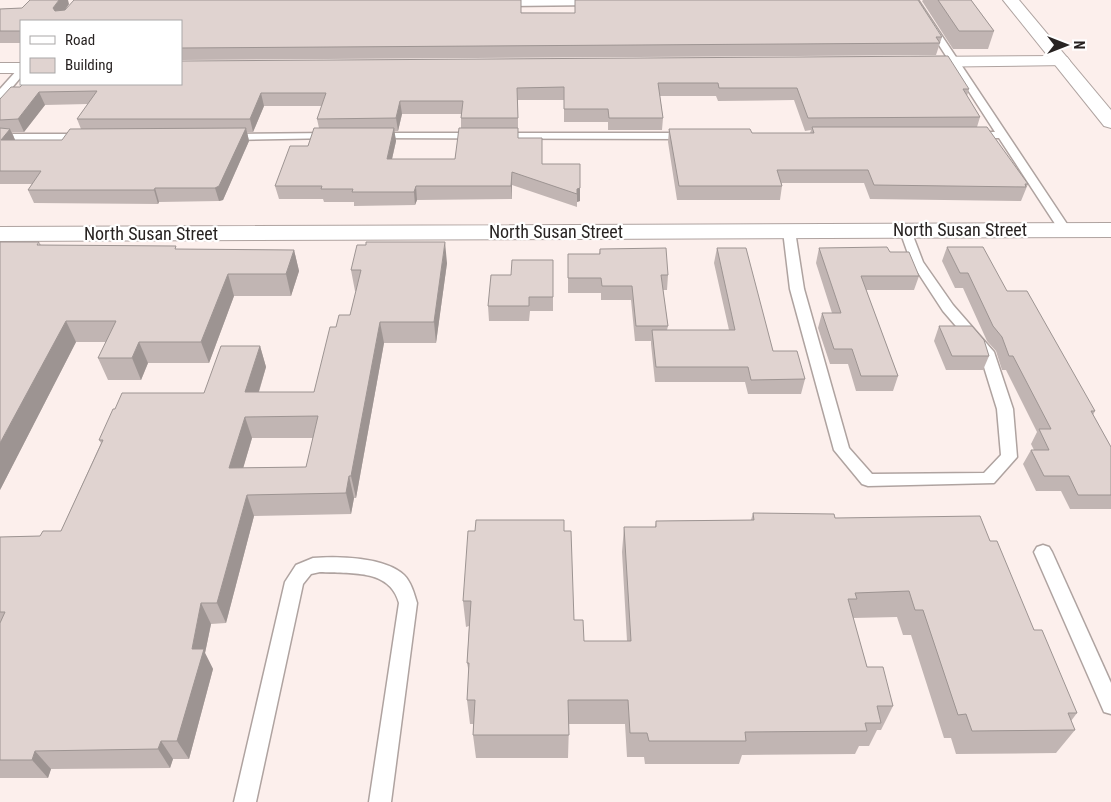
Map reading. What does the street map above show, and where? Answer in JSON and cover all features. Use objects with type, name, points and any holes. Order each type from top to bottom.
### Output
[{"type":"street","points":[[1011,0],[1111,122]]},
{"type":"street","points":[[895,62],[1061,61]]},
{"type":"street","points":[[0,68],[20,70]]},
{"type":"street","name":"North Susan Street","points":[[0,234],[1111,230]]},
{"type":"lane","points":[[911,1],[955,62],[1065,230]]},
{"type":"lane","points":[[495,3],[605,3]]},
{"type":"lane","points":[[0,95],[20,71]]},
{"type":"lane","points":[[963,135],[1002,135]]},
{"type":"lane","points":[[218,137],[347,136]]},
{"type":"lane","points":[[367,136],[695,136]]},
{"type":"lane","points":[[0,137],[99,137]]},
{"type":"lane","points":[[789,231],[797,289],[842,450],[868,480],[988,479],[1008,457],[1005,408],[987,352],[948,308],[917,262],[906,231]]},
{"type":"lane","points":[[1043,552],[1111,704]]},
{"type":"lane","points":[[245,802],[294,582],[302,571],[310,566],[372,568],[400,582],[406,592],[406,617],[380,802]]},
{"type":"building","points":[[30,0],[59,0],[53,8],[55,11],[65,10],[74,0],[521,0],[521,13],[575,13],[575,0],[918,0],[942,37],[936,37],[940,43],[182,48],[182,20],[20,20],[20,31],[0,31],[0,9],[22,8]]},
{"type":"building","points":[[938,0],[971,0],[994,31],[959,31]]},
{"type":"building","points":[[948,56],[969,89],[963,89],[980,117],[808,118],[797,88],[719,88],[718,83],[658,83],[663,118],[609,118],[608,109],[564,109],[564,87],[517,88],[518,118],[461,118],[463,101],[400,101],[396,118],[317,119],[326,93],[261,93],[250,119],[77,119],[97,91],[39,92],[18,119],[0,120],[0,99],[11,87],[20,87],[22,85],[182,85],[182,61]]},
{"type":"building","points":[[812,127],[987,127],[1028,184],[1025,184],[1026,187],[874,185],[868,170],[777,170],[782,186],[679,186],[669,129],[750,129],[752,133],[814,133]]},
{"type":"building","points":[[0,128],[10,129],[1,140],[62,140],[70,129],[246,128],[219,186],[215,188],[28,190],[41,171],[0,171]]},
{"type":"building","points":[[314,128],[394,128],[387,159],[455,159],[459,128],[518,128],[518,138],[542,138],[542,164],[580,164],[580,188],[577,189],[577,194],[512,172],[511,186],[416,186],[414,192],[352,192],[353,189],[321,189],[322,186],[275,186],[290,146],[308,146]]},
{"type":"building","points":[[0,242],[39,242],[37,245],[176,246],[175,249],[294,250],[286,274],[228,274],[201,342],[139,342],[132,358],[98,358],[116,321],[66,321],[0,443]]},
{"type":"building","points":[[366,242],[445,242],[434,322],[380,322],[351,476],[349,476],[346,493],[247,495],[217,603],[201,603],[192,649],[204,649],[177,741],[161,741],[158,749],[35,751],[32,760],[0,760],[0,623],[5,612],[0,612],[0,537],[40,536],[43,531],[61,531],[103,440],[99,440],[122,393],[204,393],[221,346],[260,346],[245,392],[314,392],[330,327],[336,327],[339,315],[350,315],[361,270],[351,270],[357,245],[366,245]],"holes":[[[318,416],[306,467],[229,468],[245,417]]]},
{"type":"building","points":[[887,247],[890,252],[909,252],[919,276],[861,276],[898,376],[861,376],[852,349],[834,349],[822,313],[841,313],[819,248]]},
{"type":"building","points":[[947,247],[983,247],[1007,291],[1027,291],[1095,411],[1091,411],[1111,447],[1111,495],[1078,495],[1069,476],[1044,476],[1031,450],[1049,450],[1039,429],[1051,429],[1013,356],[1009,356],[1002,337],[993,326],[968,273],[960,273]]},
{"type":"building","points":[[666,248],[668,275],[661,275],[668,326],[636,326],[632,286],[602,286],[601,278],[568,278],[568,254],[600,254],[600,249]]},
{"type":"building","points":[[717,248],[746,248],[773,351],[797,351],[805,379],[751,380],[748,367],[656,367],[652,330],[735,330]]},
{"type":"building","points":[[512,260],[553,260],[553,297],[529,297],[529,306],[488,306],[491,275],[511,275]]},
{"type":"building","points":[[939,326],[972,326],[984,340],[989,356],[952,356]]},
{"type":"building","points":[[753,513],[834,514],[835,518],[980,516],[990,541],[997,541],[1034,630],[1042,630],[1077,713],[1068,713],[1075,730],[972,731],[966,714],[958,715],[923,610],[915,610],[909,591],[855,593],[857,599],[848,599],[867,667],[883,667],[893,706],[877,706],[881,723],[865,723],[867,731],[745,732],[746,741],[649,741],[647,733],[630,733],[628,700],[568,700],[569,735],[473,735],[475,700],[467,700],[471,601],[463,601],[468,531],[475,531],[476,520],[564,520],[564,531],[571,531],[574,620],[583,620],[584,641],[631,641],[624,527],[656,527],[656,521],[754,520]]}]
